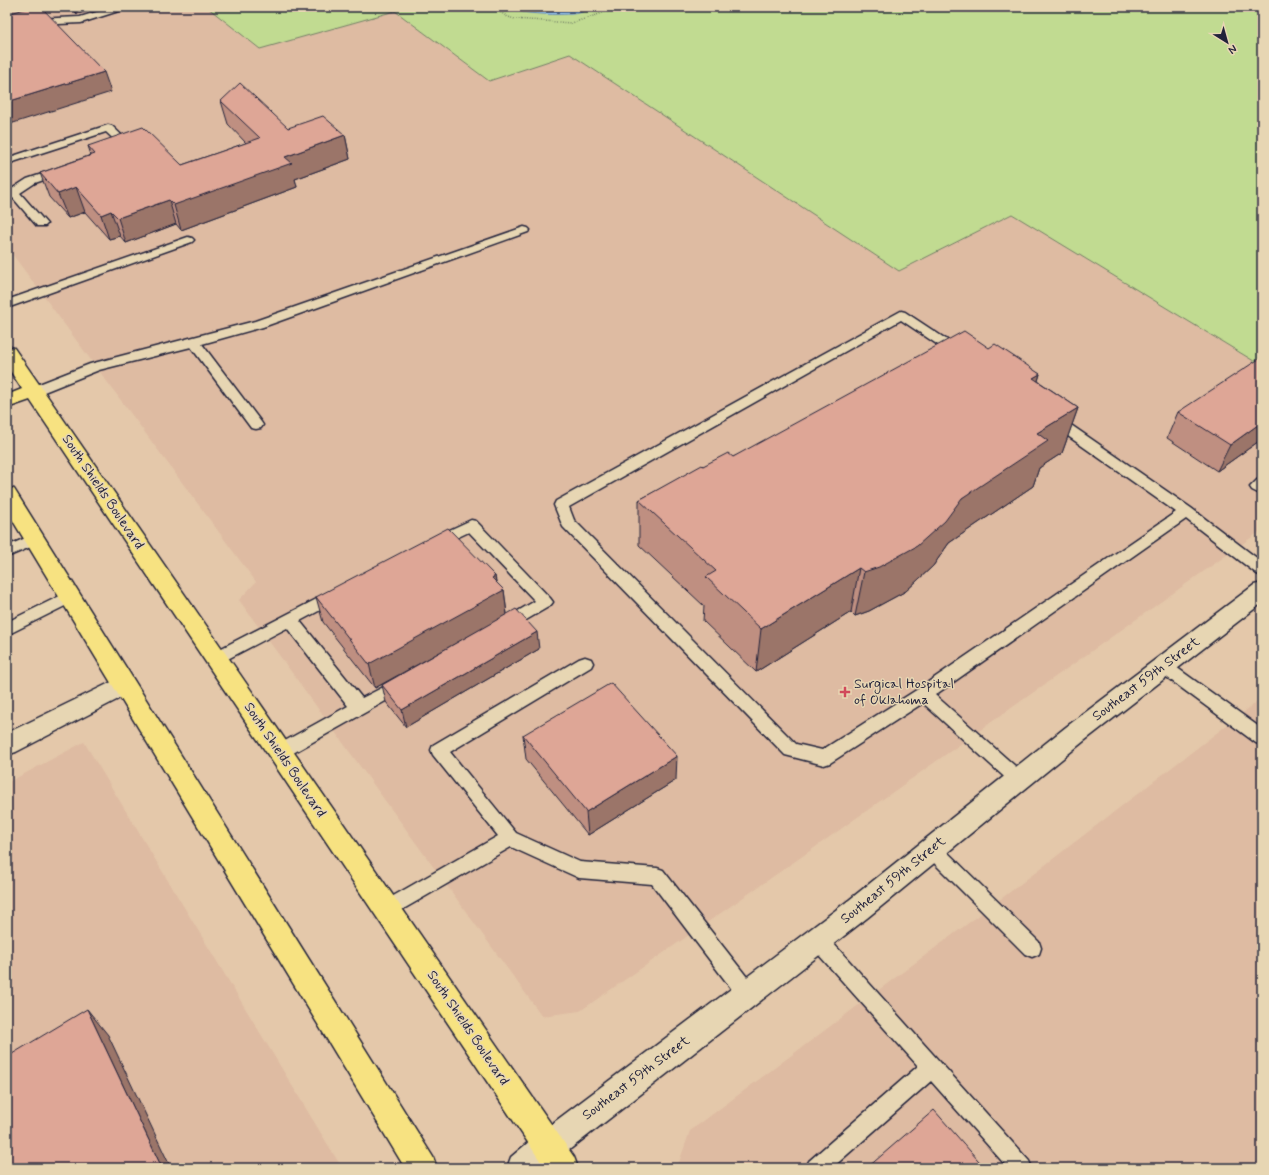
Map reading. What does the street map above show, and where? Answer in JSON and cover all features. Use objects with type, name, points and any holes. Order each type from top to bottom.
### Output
[{"type":"main road","name":"South Shields Boulevard","points":[[7,352],[556,1157]]},
{"type":"main road","points":[[7,402],[34,391]]},
{"type":"main road","points":[[7,494],[422,1168]]},
{"type":"main road","name":"Southeast 59th Street","points":[[522,1168],[556,1157],[747,993],[932,849],[1018,779],[1262,590]]},
{"type":"main road","points":[[7,745],[124,685]]},
{"type":"lane","points":[[7,30],[35,22],[81,20],[122,7]]},
{"type":"lane","points":[[7,161],[108,128],[129,148],[114,154]]},
{"type":"lane","points":[[41,224],[10,195],[31,181],[69,168]]},
{"type":"lane","points":[[34,391],[95,367],[259,324],[524,230]]},
{"type":"lane","points":[[7,304],[188,240]]},
{"type":"lane","points":[[972,363],[901,315],[561,505],[568,523],[791,750],[824,758],[924,694],[1186,512]]},
{"type":"lane","points":[[194,342],[256,425]]},
{"type":"lane","points":[[1044,413],[1186,512],[1262,570]]},
{"type":"lane","points":[[1262,483],[1257,487],[1262,490]]},
{"type":"lane","points":[[422,550],[471,524],[545,602],[490,633]]},
{"type":"lane","points":[[7,552],[35,539]]},
{"type":"lane","points":[[216,658],[352,587]]},
{"type":"lane","points":[[7,629],[70,597]]},
{"type":"lane","points":[[289,619],[359,707]]},
{"type":"lane","points":[[585,663],[439,750],[510,838],[579,870],[657,876],[747,993]]},
{"type":"lane","points":[[1163,666],[1262,738]]},
{"type":"lane","points":[[280,752],[414,676]]},
{"type":"lane","points":[[924,694],[1018,779]]},
{"type":"lane","points":[[387,910],[510,838]]},
{"type":"lane","points":[[932,849],[1032,948]]},
{"type":"lane","points":[[817,939],[1022,1168]]},
{"type":"lane","points":[[816,1168],[932,1067]]},
{"type":"path","points":[[260,7],[266,11],[288,7]]},
{"type":"path","points":[[492,7],[514,19],[572,23],[621,7]]},
{"type":"shaded area","points":[[7,7],[207,7],[260,49],[395,11],[489,81],[570,53],[899,271],[1012,214],[1262,366],[1262,530],[807,853],[580,1011],[542,1016],[239,600],[256,582],[7,247]]},
{"type":"shaded area","points":[[1262,698],[1262,1168],[677,1168],[690,1131],[1006,895]]},
{"type":"shaded area","points":[[84,742],[342,1168],[7,1168],[7,783]]},
{"type":"green space","points":[[207,7],[1262,7],[1262,366],[1012,214],[899,271],[570,54],[489,81],[395,11],[260,49]]},
{"type":"water","points":[[507,7],[597,7],[579,13],[553,15],[521,12]]},
{"type":"building","points":[[32,7],[41,7],[104,72],[7,102],[7,14]]},
{"type":"building","points":[[240,83],[288,128],[323,116],[345,135],[285,157],[292,163],[174,205],[169,200],[118,218],[111,211],[101,215],[76,187],[58,194],[40,173],[95,154],[88,146],[143,127],[182,165],[260,138],[221,101]]},
{"type":"building","points":[[964,331],[989,348],[995,344],[1040,374],[1033,378],[1078,408],[1037,433],[1048,441],[962,498],[945,521],[917,546],[879,567],[864,572],[859,568],[761,629],[706,577],[716,571],[639,500],[702,465],[703,466],[728,453],[733,457]]},
{"type":"building","points":[[1262,357],[1262,422],[1230,445],[1178,412]]},
{"type":"building","points":[[448,528],[495,576],[492,578],[504,590],[369,664],[316,597]]},
{"type":"building","points":[[516,609],[537,632],[402,710],[382,685]]},
{"type":"building","points":[[611,683],[677,756],[586,812],[523,735]]},
{"type":"building","points":[[87,1009],[162,1168],[7,1168],[7,1057]]},
{"type":"building","points":[[934,1110],[985,1168],[867,1168]]},
{"type":"place","name":"Surgical Hospital of Oklahoma","points":[[845,692]]}]
